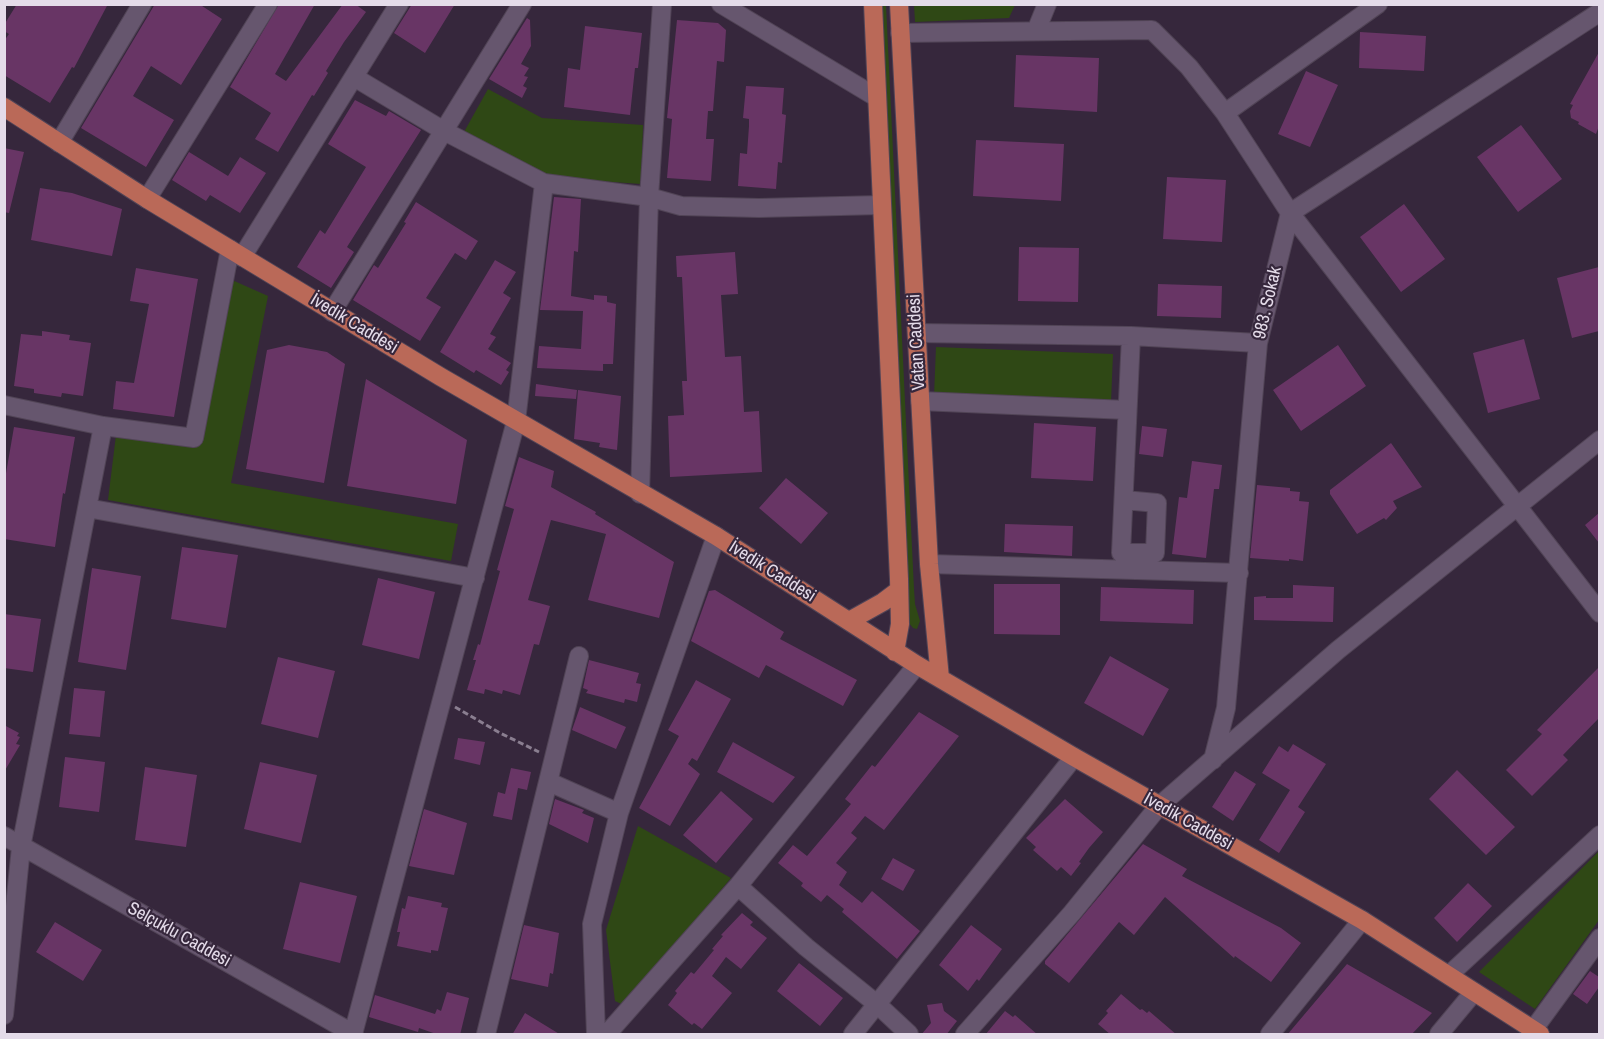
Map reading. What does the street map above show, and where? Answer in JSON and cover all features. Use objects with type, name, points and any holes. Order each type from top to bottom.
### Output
[{"type":"main road","name":"Vatan Caddesi","points":[[873,4],[899,590],[900,624],[895,652]]},
{"type":"main road","name":"Vatan Caddesi","points":[[899,4],[929,564],[940,678]]},
{"type":"main road","name":"İvedik Caddesi","points":[[4,107],[147,200],[332,312],[640,494],[716,536],[895,652],[1159,806],[1362,920],[1537,1032]]},
{"type":"main road","points":[[849,621],[875,607],[899,590]]},
{"type":"street","points":[[59,143],[142,4]]},
{"type":"street","points":[[147,200],[268,4]]},
{"type":"street","points":[[4,405],[103,426],[194,438],[236,253],[354,77],[399,4]]},
{"type":"street","points":[[332,312],[522,4]]},
{"type":"street","points":[[640,494],[649,197],[662,4]]},
{"type":"street","points":[[721,4],[876,97]]},
{"type":"street","points":[[1036,31],[1047,4]]},
{"type":"street","points":[[1225,113],[1378,4]]},
{"type":"street","points":[[1290,213],[1599,12]]},
{"type":"street","points":[[900,33],[1152,30],[1189,67],[1225,113],[1290,213],[1599,613]]},
{"type":"street","points":[[354,77],[444,131],[544,183],[649,197],[681,206],[759,208],[881,205]]},
{"type":"street","points":[[354,1034],[516,421],[544,183]]},
{"type":"street","name":"983. Sokak","points":[[1213,760],[1226,708],[1258,343],[1290,213]]},
{"type":"street","points":[[916,333],[1131,336],[1258,343]]},
{"type":"street","points":[[1124,500],[1131,336]]},
{"type":"street","points":[[920,401],[1127,410]]},
{"type":"street","points":[[4,1015],[21,847],[103,426]]},
{"type":"street","points":[[965,1035],[1072,913],[1159,806],[1338,650],[1599,440]]},
{"type":"street","points":[[87,508],[475,578]]},
{"type":"street","points":[[596,1035],[592,924],[619,813],[716,536]]},
{"type":"street","points":[[929,564],[1239,573]]},
{"type":"street","points":[[486,1035],[579,656]]},
{"type":"street","points":[[607,1035],[738,886],[917,665]]},
{"type":"street","points":[[853,1035],[1074,757]]},
{"type":"street","points":[[549,782],[619,813]]},
{"type":"street","points":[[1449,975],[1599,835]]},
{"type":"street","name":"Selçuklu Caddesi","points":[[4,836],[354,1034]]},
{"type":"street","points":[[738,886],[806,947],[878,1005],[909,1035]]},
{"type":"street","points":[[1270,1035],[1362,920]]},
{"type":"street","points":[[1537,1032],[1599,938]]},
{"type":"street","points":[[1439,1035],[1474,992]]},
{"type":"path","points":[[442,701],[554,759]]},
{"type":"green space","points":[[881,5],[886,5],[914,589],[920,621],[917,629],[909,623]]},
{"type":"green space","points":[[914,5],[1015,5],[1009,18],[915,22]]},
{"type":"green space","points":[[488,89],[542,118],[643,125],[641,184],[557,178],[532,171],[464,132]]},
{"type":"green space","points":[[232,280],[268,296],[231,483],[458,524],[451,561],[108,500],[116,435],[201,443]]},
{"type":"green space","points":[[936,347],[1113,354],[1111,402],[934,396]]},
{"type":"green space","points":[[638,826],[731,878],[624,1005],[615,1001],[606,930]]},
{"type":"green space","points":[[1599,851],[1599,920],[1535,1009],[1479,972]]},
{"type":"building","points":[[17,4],[108,4],[74,68],[72,67],[50,103],[4,75],[4,41],[9,34],[4,31],[4,25]]},
{"type":"building","points":[[155,4],[199,4],[222,19],[181,85],[151,66],[133,96],[174,120],[146,167],[81,128]]},
{"type":"building","points":[[279,4],[315,4],[275,74],[286,81],[343,4],[355,4],[366,12],[344,42],[326,71],[328,73],[278,152],[255,139],[271,113],[230,87]]},
{"type":"building","points":[[412,4],[455,4],[425,53],[394,33]]},
{"type":"building","points":[[527,18],[530,20],[531,46],[521,64],[529,68],[524,76],[528,77],[523,86],[527,88],[522,98],[489,79]]},
{"type":"building","points":[[677,20],[718,23],[726,30],[724,62],[717,61],[713,111],[708,111],[706,139],[714,139],[711,181],[667,178],[672,119],[667,118]]},
{"type":"building","points":[[585,26],[642,33],[638,68],[635,68],[630,115],[564,107],[568,68],[580,70]]},
{"type":"building","points":[[1360,32],[1426,36],[1424,71],[1359,68]]},
{"type":"building","points":[[1599,52],[1599,126],[1596,134],[1571,118],[1570,111],[1573,105],[1570,104]]},
{"type":"building","points":[[1016,55],[1099,58],[1097,112],[1014,107]]},
{"type":"building","points":[[1306,71],[1338,85],[1310,147],[1278,134]]},
{"type":"building","points":[[746,86],[784,88],[782,114],[786,115],[782,163],[778,162],[776,189],[738,186],[740,153],[747,154],[749,119],[743,118]]},
{"type":"building","points":[[355,100],[386,116],[389,111],[421,130],[347,247],[354,252],[331,288],[297,267],[320,230],[325,234],[366,167],[328,144]]},
{"type":"building","points":[[1521,125],[1562,179],[1518,212],[1477,157]]},
{"type":"building","points":[[976,140],[1064,144],[1061,201],[973,196]]},
{"type":"building","points":[[4,148],[24,152],[9,213],[4,212]]},
{"type":"building","points":[[189,152],[228,176],[240,157],[266,173],[240,213],[210,195],[206,201],[172,180]]},
{"type":"building","points":[[1167,177],[1226,180],[1222,242],[1163,239]]},
{"type":"building","points":[[40,188],[72,193],[122,209],[112,256],[31,240]]},
{"type":"building","points":[[554,197],[581,199],[578,252],[574,251],[571,296],[594,300],[594,295],[607,296],[607,302],[616,304],[613,364],[603,364],[603,371],[537,368],[539,346],[581,349],[583,311],[540,310]]},
{"type":"building","points":[[416,202],[478,241],[466,260],[455,253],[426,298],[441,307],[420,341],[353,300],[374,265],[378,268],[406,223],[404,222]]},
{"type":"building","points":[[1404,204],[1445,259],[1401,292],[1360,237]]},
{"type":"building","points":[[1019,247],[1079,248],[1078,302],[1018,301]]},
{"type":"building","points":[[735,252],[738,294],[721,295],[725,357],[741,356],[744,412],[759,411],[762,472],[670,477],[668,416],[684,415],[682,381],[687,381],[682,277],[677,277],[676,256]]},
{"type":"building","points":[[495,260],[516,272],[503,293],[511,298],[490,334],[496,337],[488,349],[511,363],[506,370],[509,372],[501,385],[476,370],[474,373],[440,352]]},
{"type":"building","points":[[1599,267],[1599,331],[1572,338],[1557,278]]},
{"type":"building","points":[[136,268],[198,279],[174,417],[113,409],[116,381],[134,383],[149,304],[130,301]]},
{"type":"building","points":[[1158,284],[1222,286],[1221,318],[1157,316]]},
{"type":"building","points":[[42,331],[70,335],[69,340],[91,343],[83,396],[62,393],[61,397],[34,393],[34,389],[14,386],[21,334],[42,336]]},
{"type":"building","points":[[1524,339],[1540,399],[1488,413],[1473,353]]},
{"type":"building","points":[[289,345],[327,352],[345,364],[324,483],[246,469],[267,350]]},
{"type":"building","points":[[1338,345],[1366,386],[1301,431],[1273,390]]},
{"type":"building","points":[[366,379],[467,440],[456,504],[347,486]]},
{"type":"building","points":[[536,384],[577,390],[576,399],[535,396]]},
{"type":"building","points":[[578,390],[621,396],[617,450],[599,447],[600,443],[574,439]]},
{"type":"building","points":[[1034,423],[1096,427],[1093,481],[1031,478]]},
{"type":"building","points":[[1142,426],[1167,429],[1163,457],[1139,454]]},
{"type":"building","points":[[14,427],[75,437],[55,547],[4,539],[4,485]]},
{"type":"building","points":[[1391,443],[1422,487],[1393,501],[1397,508],[1386,520],[1384,518],[1357,534],[1330,494],[1330,490]]},
{"type":"building","points":[[519,457],[554,471],[551,487],[596,512],[595,514],[674,562],[659,618],[588,600],[606,534],[551,520],[528,600],[550,606],[539,645],[534,644],[520,695],[503,690],[502,694],[485,689],[484,694],[467,690],[476,660],[473,660],[478,644],[480,645],[500,571],[497,570],[514,509],[505,506]]},
{"type":"building","points":[[1192,461],[1222,465],[1219,489],[1214,489],[1206,558],[1172,554],[1179,497],[1187,498]]},
{"type":"building","points":[[786,478],[828,513],[801,544],[759,508]]},
{"type":"building","points":[[1257,485],[1290,488],[1290,491],[1300,492],[1299,501],[1309,502],[1303,561],[1250,558]]},
{"type":"building","points":[[1599,513],[1599,543],[1585,525]]},
{"type":"building","points":[[1005,524],[1073,526],[1072,556],[1004,552]]},
{"type":"building","points":[[182,547],[238,555],[226,628],[171,619]]},
{"type":"building","points":[[92,568],[141,576],[126,670],[78,662]]},
{"type":"building","points":[[378,578],[435,592],[419,659],[362,645]]},
{"type":"building","points":[[994,584],[1060,584],[1060,635],[994,634]]},
{"type":"building","points":[[1293,585],[1334,587],[1333,622],[1254,620],[1254,597],[1293,598]]},
{"type":"building","points":[[1101,587],[1194,590],[1193,624],[1100,621]]},
{"type":"building","points":[[715,590],[784,632],[780,639],[857,680],[843,706],[766,665],[759,678],[691,641],[709,591]]},
{"type":"building","points":[[4,614],[41,619],[33,672],[4,668]]},
{"type":"building","points":[[1110,656],[1169,689],[1143,736],[1084,703]]},
{"type":"building","points":[[278,657],[335,671],[318,738],[261,724]]},
{"type":"building","points":[[589,660],[639,673],[636,683],[641,684],[637,702],[625,699],[624,703],[586,693],[588,690],[583,688]]},
{"type":"building","points":[[1599,667],[1599,718],[1563,755],[1568,760],[1532,796],[1506,770],[1542,734],[1537,730]]},
{"type":"building","points":[[696,680],[731,699],[697,761],[692,758],[688,764],[700,774],[670,826],[639,808],[679,736],[668,730]]},
{"type":"building","points":[[74,688],[105,691],[100,737],[69,734]]},
{"type":"building","points":[[580,707],[626,727],[616,749],[572,730]]},
{"type":"building","points":[[919,712],[959,736],[884,830],[865,816],[851,833],[857,838],[836,863],[847,872],[839,885],[862,903],[872,891],[920,931],[897,959],[842,912],[844,909],[827,895],[821,902],[801,886],[803,883],[778,863],[793,845],[807,856],[851,804],[845,799],[872,765],[875,767]]},
{"type":"building","points":[[4,725],[19,733],[17,736],[20,737],[16,744],[20,745],[4,772]]},
{"type":"building","points":[[458,738],[485,742],[480,765],[454,759]]},
{"type":"building","points":[[733,742],[795,777],[773,803],[717,772]]},
{"type":"building","points":[[1293,744],[1326,764],[1298,807],[1305,812],[1279,853],[1259,840],[1290,790],[1262,773],[1279,746],[1288,752]]},
{"type":"building","points":[[65,757],[105,762],[99,812],[59,807]]},
{"type":"building","points":[[260,762],[317,775],[301,843],[244,829]]},
{"type":"building","points":[[145,767],[197,775],[186,847],[135,840]]},
{"type":"building","points":[[511,768],[531,772],[527,790],[518,788],[512,820],[493,816],[498,792],[505,794]]},
{"type":"building","points":[[1457,770],[1515,827],[1486,855],[1429,799]]},
{"type":"building","points":[[1235,771],[1256,784],[1233,821],[1212,807]]},
{"type":"building","points":[[721,791],[753,819],[716,863],[683,835]]},
{"type":"building","points":[[555,799],[584,810],[582,813],[594,818],[588,843],[549,824]]},
{"type":"building","points":[[1065,799],[1103,832],[1089,848],[1071,876],[1061,867],[1057,871],[1033,850],[1036,847],[1026,838]]},
{"type":"building","points":[[424,809],[467,823],[454,875],[409,866]]},
{"type":"building","points":[[1143,844],[1187,869],[1182,876],[1281,928],[1301,943],[1271,982],[1235,956],[1234,958],[1165,897],[1134,935],[1119,922],[1069,983],[1045,964],[1045,961]]},
{"type":"building","points":[[893,858],[915,870],[903,891],[881,879]]},
{"type":"building","points":[[300,882],[357,896],[340,963],[283,949]]},
{"type":"building","points":[[1468,883],[1492,906],[1457,942],[1434,918]]},
{"type":"building","points":[[408,896],[442,903],[441,907],[448,908],[438,951],[431,950],[431,953],[397,946],[400,932],[397,932],[402,908],[405,909]]},
{"type":"building","points":[[742,913],[753,922],[750,925],[767,938],[741,969],[726,957],[712,976],[732,993],[702,1029],[694,1023],[692,1025],[668,1005],[677,993],[675,991],[691,972],[694,974],[714,950],[712,949],[723,936],[721,935]]},
{"type":"building","points":[[55,922],[102,950],[83,981],[36,952]]},
{"type":"building","points":[[524,925],[559,933],[553,974],[550,973],[548,987],[511,979]]},
{"type":"building","points":[[971,925],[1002,949],[979,981],[977,979],[968,991],[939,965]]},
{"type":"building","points":[[799,963],[843,998],[820,1026],[777,991]]},
{"type":"building","points":[[1347,964],[1432,1013],[1411,1035],[1287,1035]]},
{"type":"building","points":[[1590,971],[1599,977],[1599,987],[1587,1004],[1573,994]]},
{"type":"building","points":[[447,992],[469,998],[460,1035],[439,1035],[419,1028],[418,1032],[369,1017],[375,995],[435,1014],[437,1009],[441,1011]]},
{"type":"building","points":[[1121,994],[1140,1010],[1147,1013],[1149,1011],[1177,1035],[1111,1035],[1098,1024]]},
{"type":"building","points":[[942,1003],[944,1011],[957,1021],[946,1035],[921,1035],[931,1023],[927,1005]]},
{"type":"building","points":[[1005,1011],[1013,1017],[1015,1015],[1038,1035],[985,1035]]},
{"type":"building","points":[[525,1013],[561,1035],[512,1035]]}]
